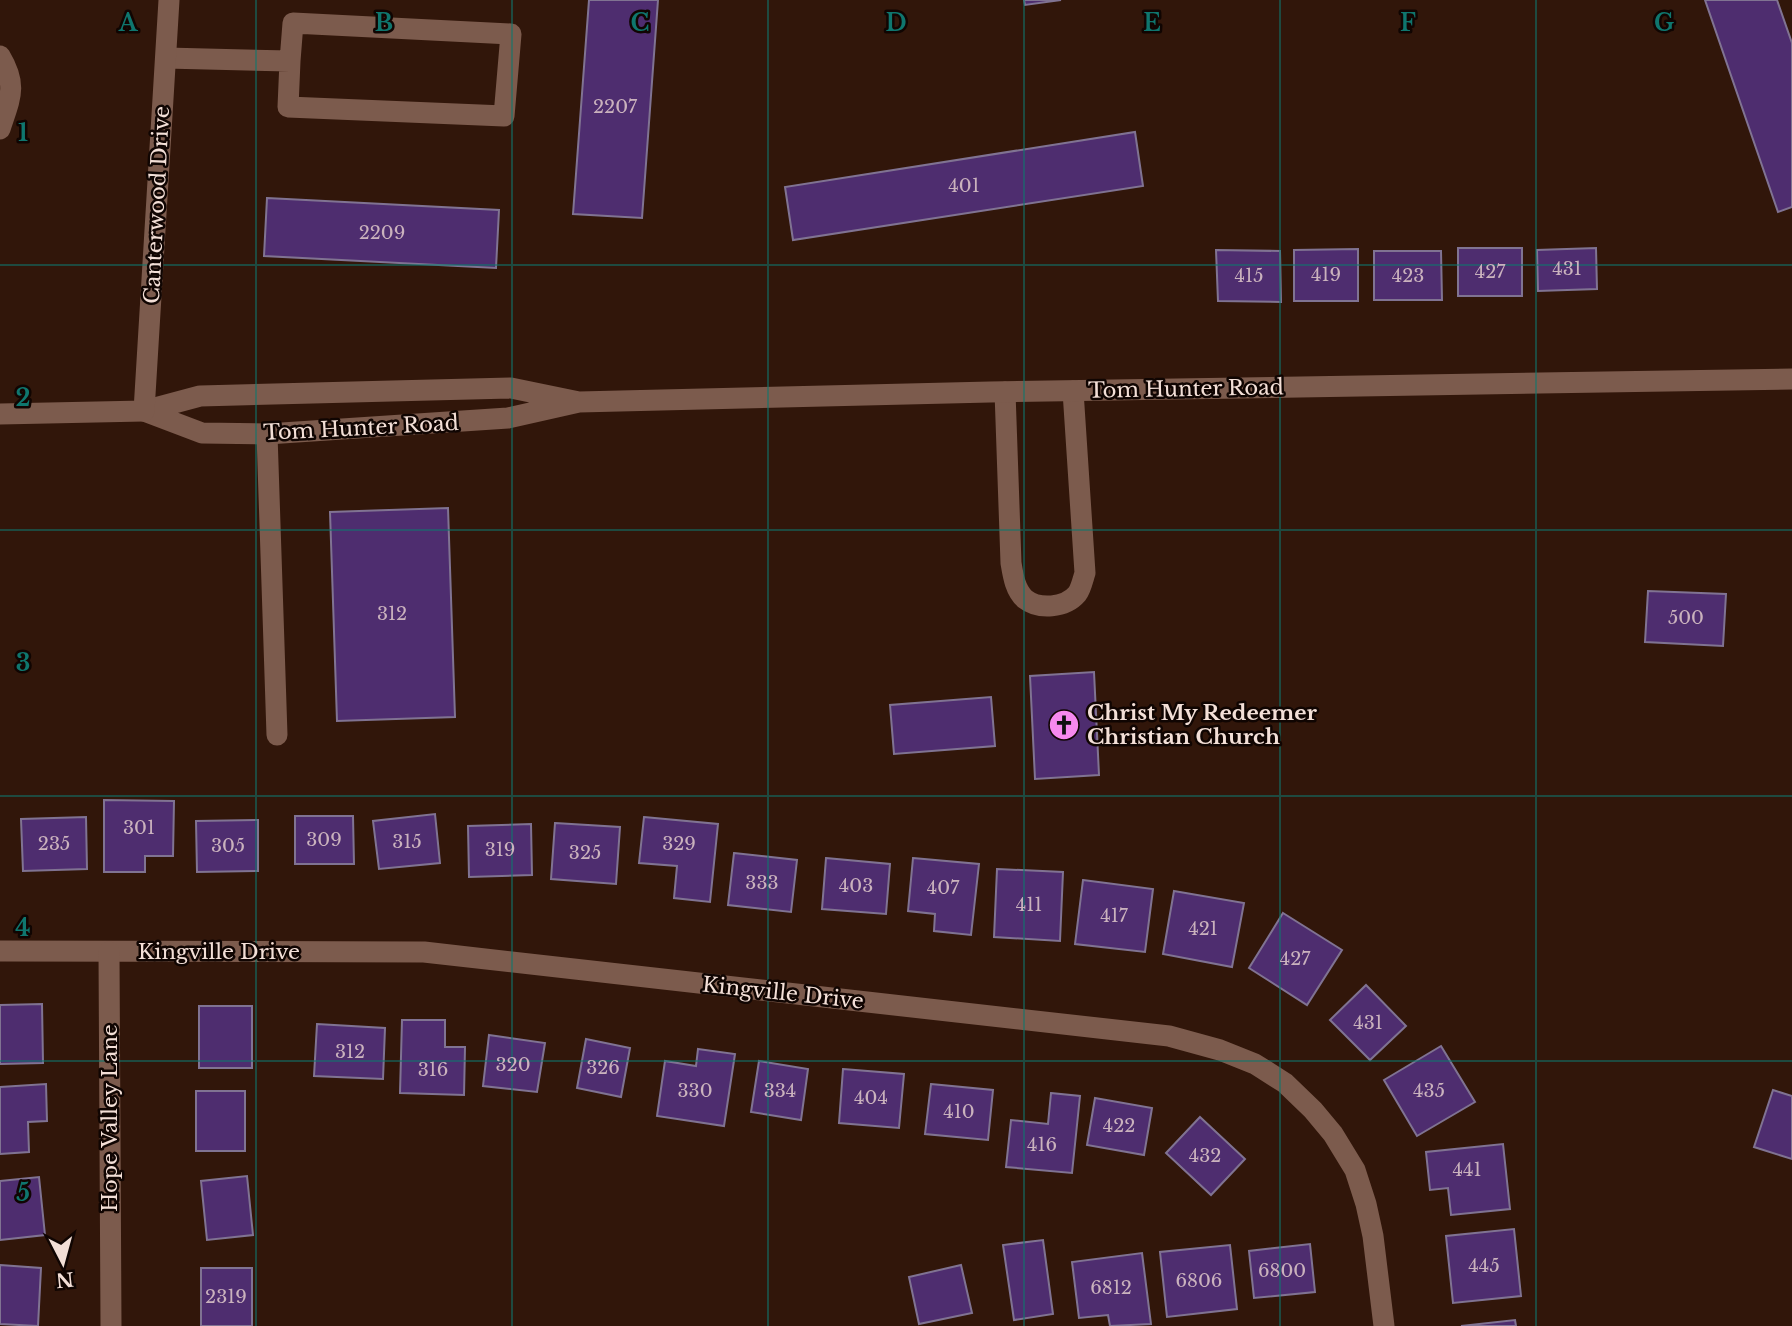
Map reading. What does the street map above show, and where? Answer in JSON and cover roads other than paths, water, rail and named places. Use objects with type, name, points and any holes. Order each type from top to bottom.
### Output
[{"type":"street","name":"Canterwood Drive","points":[[144,411],[169,0]]},
{"type":"street","points":[[293,23],[510,34],[505,116],[288,107],[290,61],[293,23]]},
{"type":"street","points":[[0,56],[8,69],[12,93],[0,129]]},
{"type":"street","points":[[166,58],[290,61]]},
{"type":"street","name":"Tom Hunter Road","points":[[144,411],[202,433],[267,435],[508,418],[579,402],[1792,379]]},
{"type":"street","name":"Tom Hunter Road","points":[[0,414],[144,411],[200,396],[511,388],[579,402]]},
{"type":"street","points":[[1004,392],[1014,583],[1025,599],[1042,606],[1061,605],[1078,594],[1085,573],[1073,391]]},
{"type":"street","points":[[267,435],[277,735]]},
{"type":"street","name":"Kingville Drive","points":[[0,951],[424,952],[1169,1036],[1220,1050],[1255,1064],[1285,1083],[1333,1133],[1355,1170],[1366,1204],[1373,1236],[1384,1326]]},
{"type":"street","name":"Hope Valley Lane","points":[[109,952],[111,1326]]},
{"type":"place","name":"Christ My Redeemer Christian Church","points":[[1064,725]]}]
